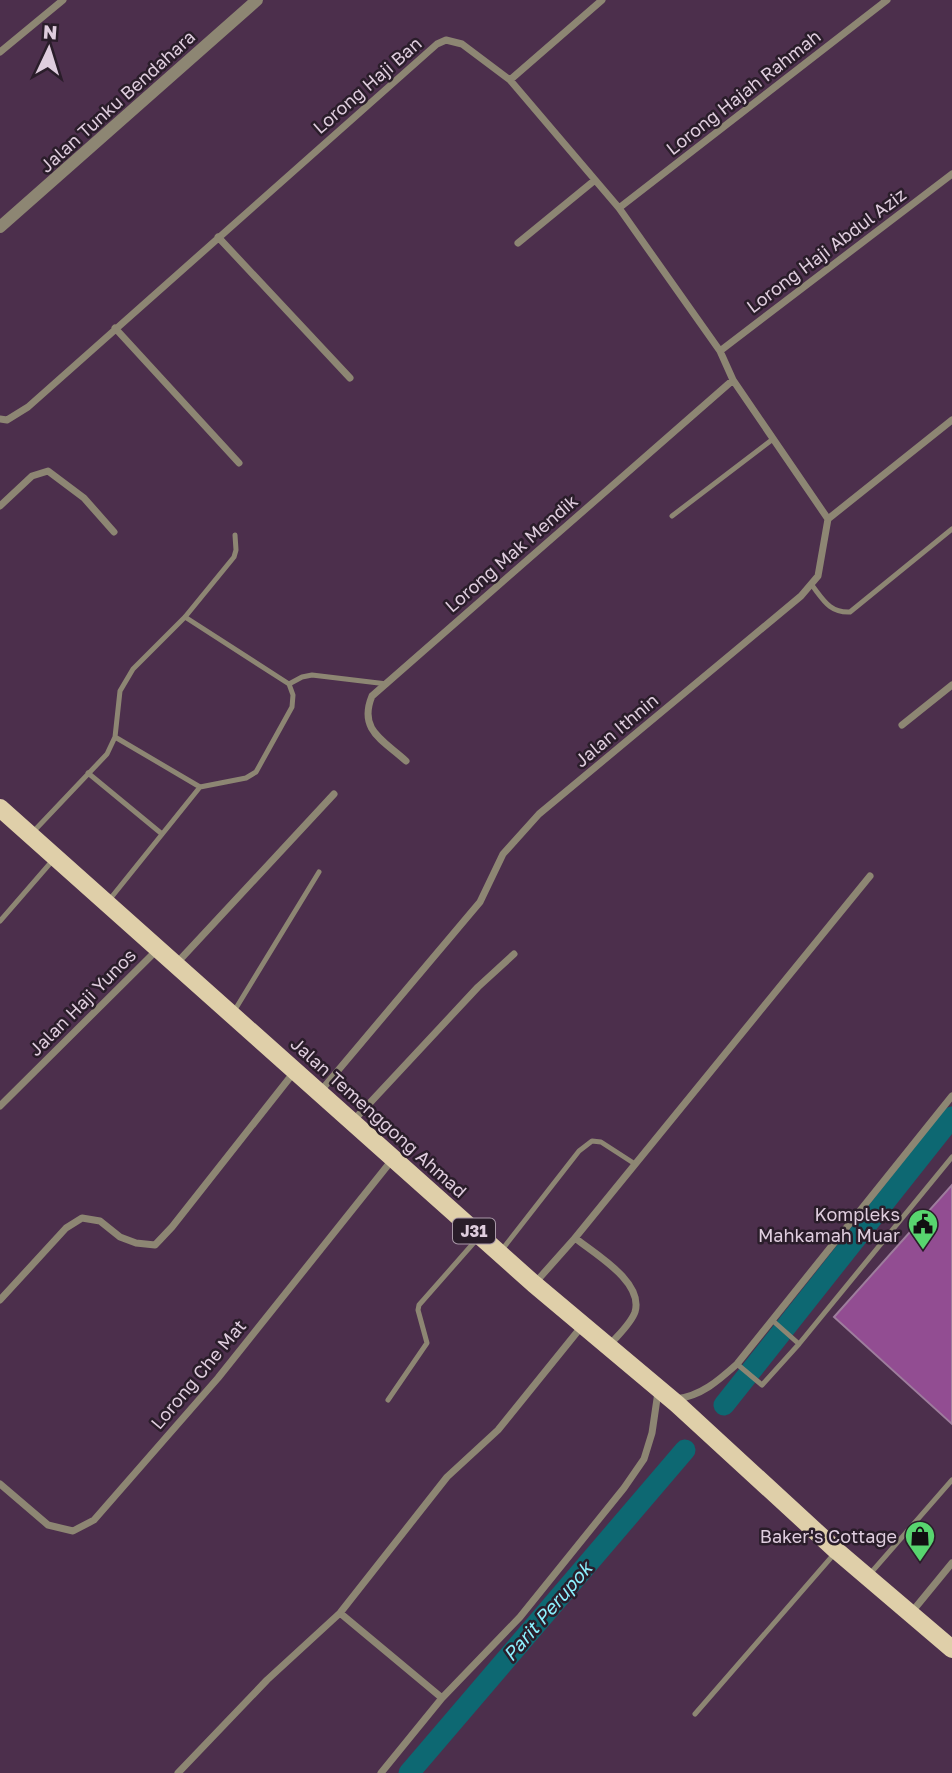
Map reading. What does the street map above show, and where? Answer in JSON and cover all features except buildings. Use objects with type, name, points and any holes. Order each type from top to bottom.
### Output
[{"type":"main road","name":"Jalan Temenggong Ahmad","points":[[0,808],[500,1254],[665,1394],[867,1578],[952,1649]]},
{"type":"street","points":[[0,52],[63,0]]},
{"type":"street","name":"Jalan Tunku Bendahara","points":[[0,228],[257,0]]},
{"type":"street","points":[[510,80],[602,0]]},
{"type":"street","name":"Lorong Hajah Rahmah","points":[[619,208],[887,0]]},
{"type":"street","name":"Lorong Haji Ban","points":[[0,419],[6,420],[28,407],[437,44],[446,40],[463,44],[510,80],[619,208],[720,351],[733,380],[828,519]]},
{"type":"street","name":"Lorong Haji Abdul Aziz","points":[[720,351],[952,174]]},
{"type":"street","points":[[518,243],[595,180]]},
{"type":"street","points":[[218,237],[350,378]]},
{"type":"street","points":[[115,328],[239,463]]},
{"type":"street","name":"Lorong Mak Mendik","points":[[406,761],[369,727],[366,711],[372,696],[733,380]]},
{"type":"street","points":[[828,519],[952,420]]},
{"type":"street","points":[[0,506],[32,476],[48,471],[84,498],[114,531]]},
{"type":"street","name":"Jalan Ithnin","points":[[319,1093],[480,902],[503,854],[539,814],[801,596],[818,576],[828,519]]},
{"type":"street","points":[[902,725],[952,685]]},
{"type":"street","points":[[174,965],[334,794]]},
{"type":"street","points":[[534,1284],[575,1238],[870,876]]},
{"type":"street","name":"Jalan Haji Yunos","points":[[0,1106],[157,950]]},
{"type":"street","points":[[352,1121],[478,987],[514,954]]},
{"type":"street","points":[[0,1300],[66,1228],[82,1218],[100,1221],[120,1237],[136,1243],[155,1245],[296,1071]]},
{"type":"street","points":[[381,1773],[442,1698],[520,1617],[624,1488],[644,1460],[665,1394],[692,1397],[721,1379],[737,1364],[952,1096]]},
{"type":"street","name":"Lorong Che Mat","points":[[0,1484],[48,1525],[73,1531],[94,1520],[218,1378],[394,1157]]},
{"type":"street","points":[[575,1238],[633,1288],[636,1302],[634,1315],[608,1347]]},
{"type":"street","points":[[178,1773],[267,1680],[340,1613],[447,1477],[498,1430],[582,1326]]},
{"type":"street","points":[[910,1614],[952,1563]]},
{"type":"street","points":[[340,1613],[442,1698]]},
{"type":"lane","points":[[672,516],[774,439]]},
{"type":"lane","points":[[811,584],[830,609],[839,613],[850,612],[952,529]]},
{"type":"lane","points":[[30,835],[107,754],[115,737],[120,691],[133,669],[185,617],[233,557],[236,550],[235,535]]},
{"type":"lane","points":[[106,904],[200,787],[246,778],[256,772],[292,707],[293,695],[289,684],[185,617]]},
{"type":"lane","points":[[289,684],[312,675],[387,684]]},
{"type":"lane","points":[[115,737],[200,787]]},
{"type":"lane","points":[[88,774],[162,834]]},
{"type":"lane","points":[[0,921],[55,858]]},
{"type":"lane","points":[[232,1016],[319,873]]},
{"type":"lane","points":[[500,1254],[579,1151],[592,1141],[601,1142],[635,1164]]},
{"type":"lane","points":[[737,1364],[762,1385],[799,1344],[952,1157]]},
{"type":"lane","points":[[388,1400],[427,1343],[419,1305],[480,1235]]},
{"type":"lane","points":[[772,1320],[799,1344]]},
{"type":"lane","points":[[867,1578],[952,1480]]},
{"type":"lane","points":[[695,1713],[837,1551]]},
{"type":"waterway","name":"Parit Perupok","points":[[724,1405],[952,1117]]},
{"type":"waterway","name":"Parit Perupok","points":[[409,1773],[685,1450]]},
{"type":"place","name":"Kompleks Mahkamah Muar","points":[[923,1251]]},
{"type":"place","name":"Baker's Cottage","points":[[920,1563]]}]
